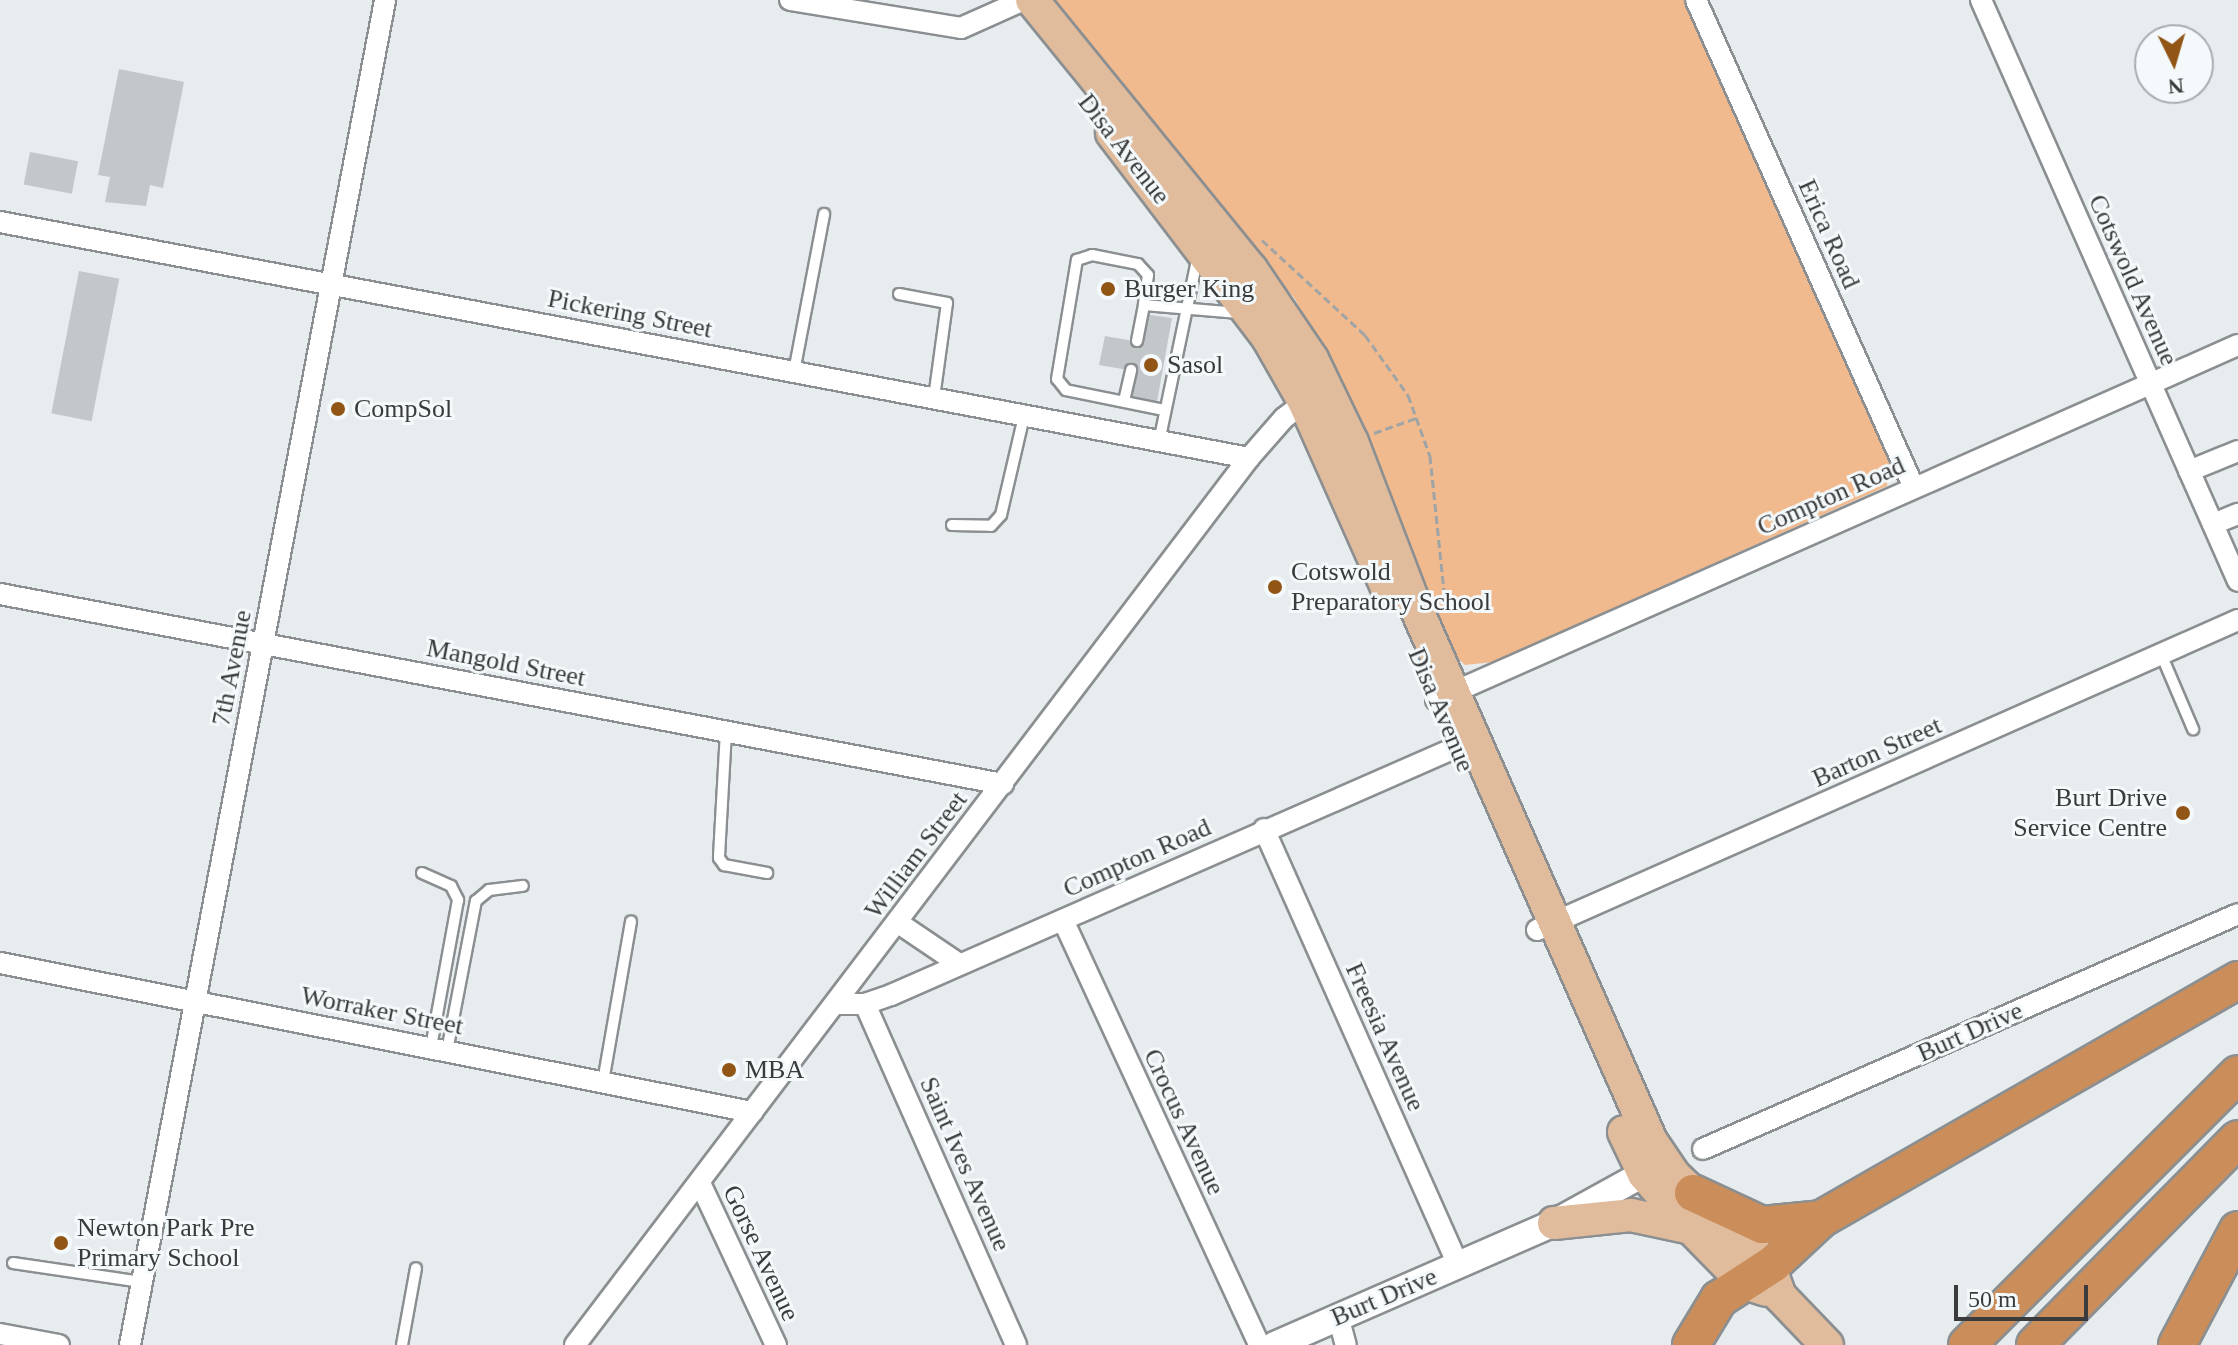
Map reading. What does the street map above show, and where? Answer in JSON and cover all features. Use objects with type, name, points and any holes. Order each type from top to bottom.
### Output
[{"type":"highway","points":[[1691,1345],[1713,1306],[1765,1282],[1821,1219],[2238,980]]},
{"type":"highway","points":[[1967,1345],[2238,1074]]},
{"type":"highway","points":[[2035,1345],[2238,1139]]},
{"type":"highway","points":[[1692,1210],[1762,1225],[1821,1219]]},
{"type":"highway","points":[[2177,1345],[2238,1230]]},
{"type":"main road","name":"Disa Avenue","points":[[1019,2],[1252,317],[1316,395]]},
{"type":"main road","name":"Disa Avenue","points":[[1019,2],[1270,294],[1654,1168],[1827,1345]]},
{"type":"main road","points":[[1554,1223],[1692,1210]]},
{"type":"street","name":"7th Avenue","points":[[130,1345],[385,0]]},
{"type":"street","points":[[790,0],[949,27],[973,26],[1019,2]]},
{"type":"street","name":"Erica Road","points":[[1696,0],[1914,488]]},
{"type":"street","name":"Cotswold Avenue","points":[[1981,0],[2238,581]]},
{"type":"street","name":"Pickering Street","points":[[0,222],[1249,458]]},
{"type":"street","name":"Compton Road","points":[[1445,695],[2238,345]]},
{"type":"street","name":"William Street","points":[[575,1345],[1249,458],[1316,395]]},
{"type":"street","points":[[2189,471],[2238,451]]},
{"type":"street","points":[[2213,524],[2238,514]]},
{"type":"street","name":"Mangold Street","points":[[0,594],[1003,784]]},
{"type":"street","name":"Barton Street","points":[[1546,926],[2238,620]]},
{"type":"street","name":"Compton Road","points":[[837,1004],[865,1004],[1465,743]]},
{"type":"street","name":"Freesia Avenue","points":[[1264,829],[1458,1265]]},
{"type":"street","name":"Burt Drive","points":[[1703,1149],[2238,914]]},
{"type":"street","name":"Crocus Avenue","points":[[1063,920],[1259,1345]]},
{"type":"street","points":[[897,922],[959,964]]},
{"type":"street","name":"Worraker Street","points":[[0,963],[752,1112]]},
{"type":"street","name":"Saint Ives Avenue","points":[[865,1004],[1016,1345]]},
{"type":"street","name":"Burt Drive","points":[[1275,1345],[1554,1223],[1654,1168]]},
{"type":"street","name":"Gorse Avenue","points":[[700,1183],[776,1345]]},
{"type":"street","points":[[1338,1316],[1346,1345]]},
{"type":"street","points":[[0,1334],[59,1345]]},
{"type":"lane","points":[[794,372],[824,214]]},
{"type":"lane","points":[[1159,442],[1183,312],[1200,248]]},
{"type":"lane","points":[[1137,341],[1148,275],[1138,264],[1092,255],[1073,267],[1057,379],[1066,390],[1164,410]]},
{"type":"lane","points":[[899,294],[947,303],[934,398]]},
{"type":"lane","points":[[1144,305],[1183,312],[1211,309],[1252,317]]},
{"type":"lane","points":[[1124,401],[1131,370]]},
{"type":"lane","points":[[952,525],[991,526],[1001,515],[1024,416]]},
{"type":"lane","points":[[2161,654],[2193,729]]},
{"type":"lane","points":[[726,731],[719,858],[724,865],[767,873]]},
{"type":"lane","points":[[422,873],[451,886],[458,900],[439,1049]]},
{"type":"lane","points":[[439,1049],[476,901],[489,890],[523,886]]},
{"type":"lane","points":[[603,1082],[631,921]]},
{"type":"lane","points":[[13,1263],[142,1282]]},
{"type":"lane","points":[[402,1345],[416,1268]]},
{"type":"path","points":[[1254,233],[1365,335],[1397,375],[1419,417],[1435,482],[1447,623]]},
{"type":"path","points":[[1382,430],[1419,417]]},
{"type":"shaded area","points":[[1052,0],[1686,0],[1890,461],[1887,486],[1493,662],[1465,665],[1447,648],[1365,436],[1295,299]]},
{"type":"building","points":[[119,69],[184,82],[163,188],[150,185],[146,206],[105,202],[110,177],[98,175]]},
{"type":"building","points":[[30,152],[78,161],[72,194],[24,184]]},
{"type":"building","points":[[79,271],[119,279],[92,421],[51,413]]},
{"type":"building","points":[[1144,314],[1172,318],[1157,402],[1129,397],[1134,371],[1099,365],[1105,336],[1139,342]]},
{"type":"place","name":"Burger King","points":[[1108,289]]},
{"type":"place","name":"Sasol","points":[[1151,365]]},
{"type":"place","name":"CompSol","points":[[338,409]]},
{"type":"place","name":"Cotswold Preparatory School","points":[[1275,587]]},
{"type":"place","name":"Burt Drive Service Centre","points":[[2183,813]]},
{"type":"place","name":"MBA","points":[[729,1070]]},
{"type":"place","name":"Newton Park Pre Primary School","points":[[61,1243]]}]
